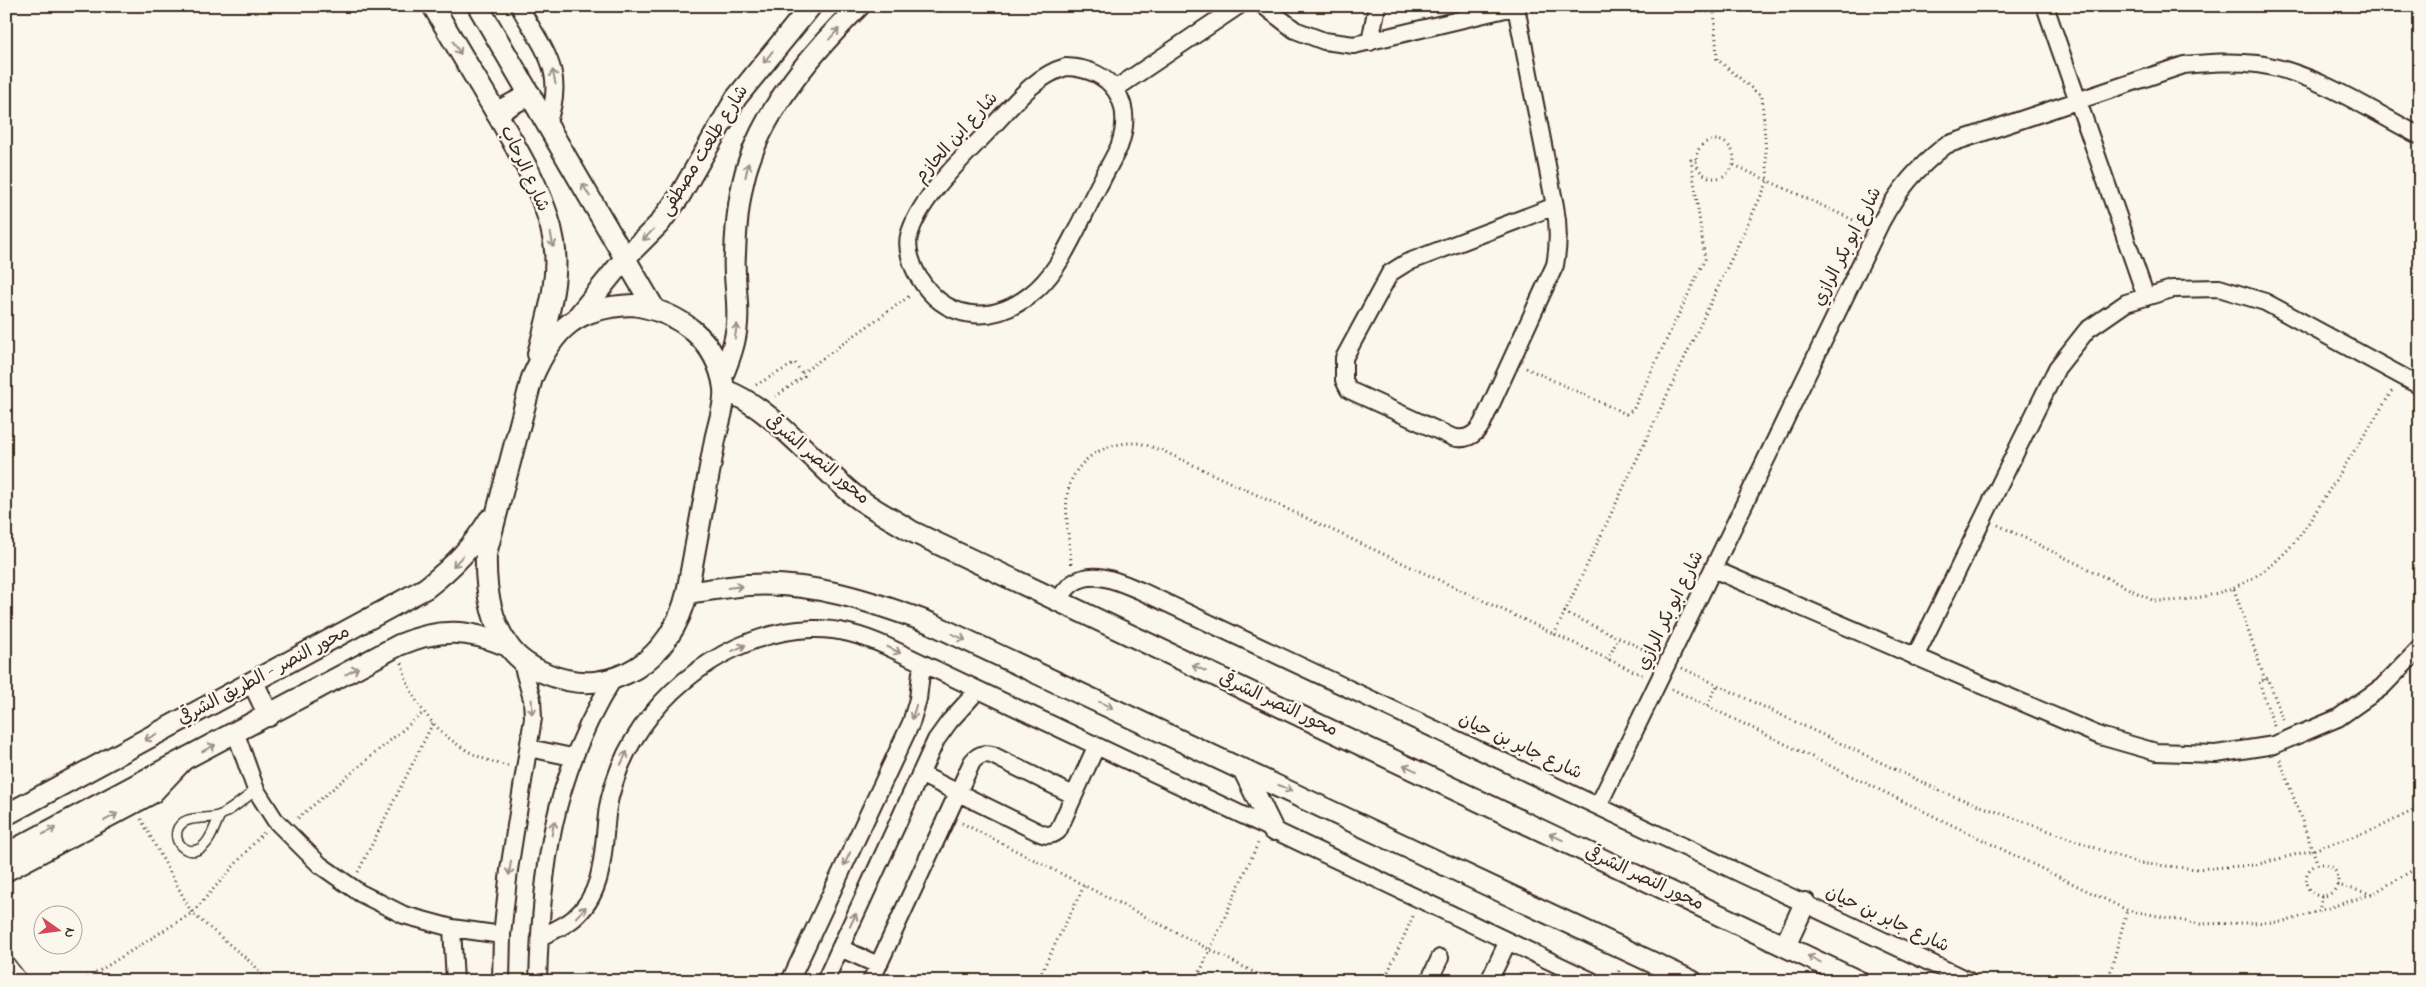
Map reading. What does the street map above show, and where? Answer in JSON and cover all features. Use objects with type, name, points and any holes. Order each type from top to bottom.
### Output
[{"type":"street","name":"شارع الرحاب","points":[[433,6],[496,113],[537,190],[554,242],[555,274],[532,378]]},
{"type":"street","points":[[478,6],[654,308]]},
{"type":"street","points":[[519,6],[549,60],[556,82],[555,104],[547,124]]},
{"type":"street","name":"شارع طلعت مصطفى","points":[[532,378],[543,352],[562,330],[578,316],[626,257],[659,224],[679,197],[736,98],[811,6]]},
{"type":"street","name":"شارع طلعت مصطفى","points":[[687,593],[728,388],[737,323],[734,258],[737,223],[748,166],[764,126],[777,104],[814,57],[859,6]]},
{"type":"street","points":[[1115,89],[1238,6]]},
{"type":"street","points":[[1264,6],[1295,30],[1324,41],[1354,45],[1517,7],[1559,226],[1559,246],[1555,265],[1478,431],[1473,436],[1459,439],[1349,390],[1344,380],[1342,369],[1344,358],[1390,273],[1397,267],[1555,206]]},
{"type":"street","points":[[1370,42],[1377,6]]},
{"type":"street","points":[[2045,6],[2146,297]]},
{"type":"street","name":"شارع ابو بكر الرازي","points":[[1598,806],[1876,231],[1897,192],[1919,166],[1946,145],[2184,65],[2221,61],[2258,64],[2294,73],[2327,87],[2420,136]]},
{"type":"street","name":"شارع ابن الحازم","points":[[1066,67],[1082,68],[1098,74],[1115,89],[1124,114],[1124,131],[1119,147],[1056,268],[1032,294],[1000,313],[978,315],[950,308],[923,286],[912,266],[908,237],[925,203],[949,173],[1032,85],[1050,72],[1066,67]]},
{"type":"street","points":[[496,113],[530,94]]},
{"type":"street","points":[[1915,657],[2057,368],[2087,330],[2126,303],[2172,289],[2219,288],[2265,302],[2420,386]]},
{"type":"street","points":[[578,316],[612,306],[633,305],[654,308],[678,318],[697,334],[712,354],[728,388]]},
{"type":"street","points":[[501,981],[502,934],[509,870],[529,748],[532,699],[515,653],[497,625],[489,602],[486,554],[532,378]]},
{"type":"street","name":"محور النصر الشرقى","points":[[728,388],[758,410],[803,448],[850,493],[910,531],[1858,981]]},
{"type":"street","name":"محور النصر - الطريق الشرقي","points":[[6,815],[426,588],[454,566],[478,538],[497,508]]},
{"type":"street","points":[[1713,569],[2100,736],[2156,752],[2216,754],[2281,742],[2338,718],[2382,687],[2420,648]]},
{"type":"street","name":"شارع جابر بن حيان","points":[[1072,583],[1094,576],[1117,580],[1141,590],[1969,981]]},
{"type":"street","points":[[1057,601],[1072,583]]},
{"type":"street","points":[[687,593],[749,585],[810,588],[870,601],[930,623],[1243,768],[1692,981]]},
{"type":"street","name":"محور النصر - الطريق الشرقي","points":[[6,854],[419,637],[442,632],[465,633],[487,637],[515,653],[538,671],[556,678],[575,682],[594,682],[614,678],[649,660],[663,646],[674,630],[682,612],[687,593]]},
{"type":"street","points":[[540,937],[572,920],[590,900],[600,876],[608,805],[627,750],[650,715],[665,698],[700,669],[757,640],[794,630],[814,629],[833,630],[869,638],[977,691],[1592,981]]},
{"type":"street","points":[[790,981],[911,723],[918,698],[922,664]]},
{"type":"street","points":[[538,981],[542,898],[556,810],[572,757],[585,726],[614,678]]},
{"type":"street","points":[[253,682],[269,716]]},
{"type":"street","points":[[825,981],[942,730],[977,691]]},
{"type":"street","points":[[236,734],[256,790],[280,825],[320,865],[360,893],[404,915],[452,928],[502,934]]},
{"type":"street","points":[[920,774],[1044,836],[1052,835],[1058,831],[1096,747]]},
{"type":"street","points":[[529,748],[572,757]]},
{"type":"street","points":[[871,981],[972,762],[977,756],[984,754],[1073,795]]},
{"type":"street","points":[[6,873],[161,789],[186,759]]},
{"type":"street","points":[[1243,768],[1269,828]]},
{"type":"street","points":[[1786,946],[1805,903]]},
{"type":"street","points":[[452,928],[455,981]]},
{"type":"street","points":[[1489,981],[1508,941]]},
{"type":"street","points":[[840,948],[878,966]]},
{"type":"street","points":[[1429,981],[1440,958]]},
{"type":"lane","points":[[220,815],[207,843],[201,848],[194,851],[187,850],[181,846],[177,839],[177,831],[180,824],[187,820],[220,815],[256,790]]},
{"type":"lane","points":[[6,958],[23,980]]},
{"type":"path","points":[[1694,6],[1699,12],[1714,12]]},
{"type":"path","points":[[1554,635],[1768,181],[1762,97],[1717,59],[1714,6]]},
{"type":"path","points":[[2404,6],[2420,14]]},
{"type":"path","points":[[1722,140],[1733,150],[1734,165],[1724,176],[1709,177],[1698,167],[1696,160],[1701,146],[1707,141],[1722,140]]},
{"type":"path","points":[[1511,361],[1626,414],[1631,411],[1705,259],[1691,160],[1696,160]]},
{"type":"path","points":[[1734,165],[1876,231]]},
{"type":"path","points":[[802,372],[923,286]]},
{"type":"path","points":[[728,388],[793,362],[802,372],[803,376],[758,410]]},
{"type":"path","points":[[1983,518],[2154,601],[2191,600],[2208,597],[2234,588],[2265,571],[2291,547],[2402,376]]},
{"type":"path","points":[[1072,583],[1067,498],[1074,474],[1090,455],[1112,444],[1137,442],[1170,454],[1554,635],[1708,705],[2127,910],[2200,924],[2284,922],[2372,894],[2420,866]]},
{"type":"path","points":[[2234,588],[2265,680]]},
{"type":"path","points":[[1564,612],[1946,792],[2137,863],[2196,869],[2255,865],[2313,850],[2376,829],[2420,807]]},
{"type":"path","points":[[1608,660],[1618,638]]},
{"type":"path","points":[[399,646],[406,677],[412,692],[433,723],[466,750],[485,759],[526,768]]},
{"type":"path","points":[[2281,742],[2269,679],[2259,682],[2281,742],[2318,865]]},
{"type":"path","points":[[1708,705],[1718,684]]},
{"type":"path","points":[[83,981],[192,913],[280,825],[424,712]]},
{"type":"path","points":[[351,886],[433,723]]},
{"type":"path","points":[[134,805],[192,913],[254,965],[268,981]]},
{"type":"path","points":[[947,816],[1272,981]]},
{"type":"path","points":[[1196,981],[1269,828]]},
{"type":"path","points":[[2324,864],[2334,870],[2338,876],[2337,885],[2332,893],[2322,896],[2314,894],[2307,884],[2309,872],[2318,865],[2324,864]]},
{"type":"path","points":[[2337,885],[2372,894]]},
{"type":"path","points":[[1037,981],[1084,886]]},
{"type":"path","points":[[2319,912],[2322,896]]},
{"type":"path","points":[[1384,981],[1420,900]]},
{"type":"path","points":[[2108,981],[2127,910]]}]
